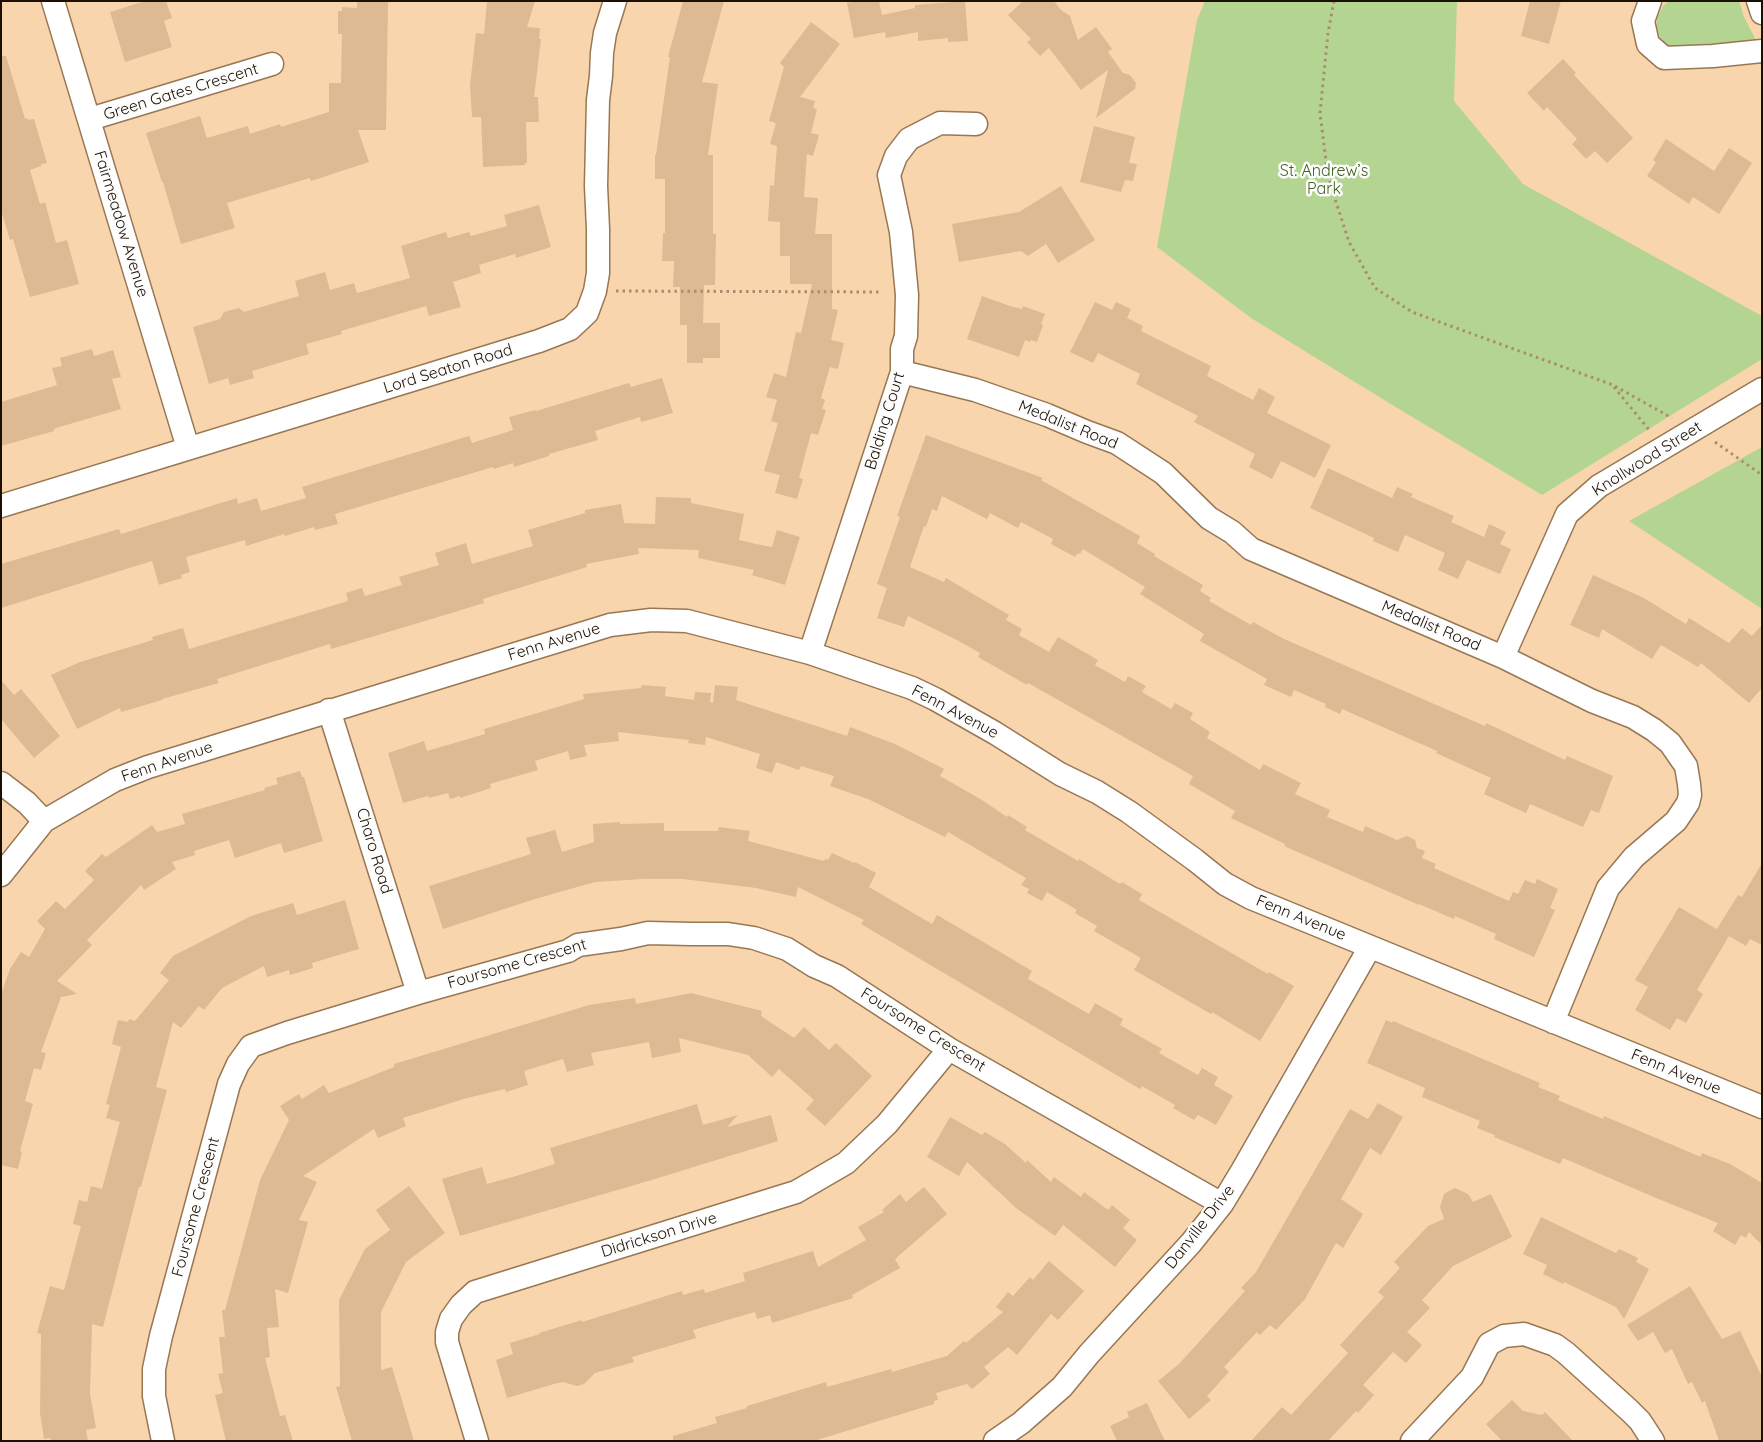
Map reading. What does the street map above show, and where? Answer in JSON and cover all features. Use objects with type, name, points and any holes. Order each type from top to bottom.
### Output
[{"type":"street","name":"Fairmeadow Avenue","points":[[53,1],[188,448]]},
{"type":"street","name":"Lord Seaton Road","points":[[1,506],[539,342],[570,329],[586,313],[595,291],[598,230],[596,186],[598,100],[605,33],[615,1]]},
{"type":"street","points":[[1650,1],[1643,21],[1648,44],[1664,58],[1762,51]]},
{"type":"street","points":[[1758,1],[1762,14]]},
{"type":"street","name":"Green Gates Crescent","points":[[90,119],[272,64]]},
{"type":"street","name":"Balding Court","points":[[810,653],[902,372],[902,348],[906,336],[906,295],[901,232],[889,175],[896,156],[910,139],[940,123],[976,124]]},
{"type":"street","name":"Medalist Road","points":[[902,372],[975,390],[1048,415],[1117,443],[1163,474],[1208,518],[1232,532],[1251,548],[1503,657],[1592,701],[1633,717],[1670,743],[1686,766],[1689,784],[1688,803],[1676,821],[1634,857],[1608,888],[1553,1022]]},
{"type":"street","name":"Knollwood Street","points":[[1503,657],[1567,514],[1599,486],[1762,389]]},
{"type":"street","name":"Fenn Avenue","points":[[44,821],[115,780],[148,767],[329,710],[610,625],[651,620],[687,621],[810,653],[912,688],[936,699],[995,733],[1060,774],[1097,792],[1195,860],[1225,884],[1251,898],[1761,1105]]},
{"type":"street","name":"Charo Road","points":[[329,710],[418,992]]},
{"type":"street","points":[[1,783],[27,803],[44,821],[1,875]]},
{"type":"street","name":"Foursome Crescent","points":[[162,1441],[154,1396],[154,1369],[161,1336],[229,1084],[238,1064],[251,1046],[418,992],[568,951],[578,945],[648,933],[728,934],[754,938],[787,949],[814,966],[837,976],[949,1049],[1222,1204]]},
{"type":"street","name":"Danville Drive","points":[[995,1441],[1021,1423],[1062,1387],[1089,1354],[1191,1243],[1222,1204],[1370,947]]},
{"type":"street","name":"Didrickson Drive","points":[[477,1441],[447,1342],[451,1319],[474,1292],[796,1192],[846,1163],[887,1124],[949,1049]]},
{"type":"street","points":[[1412,1441],[1472,1377],[1489,1344],[1504,1336],[1524,1334],[1555,1345],[1566,1353],[1640,1421],[1653,1441]]},
{"type":"path","points":[[1334,1],[1328,33],[1320,113],[1328,177],[1349,242],[1375,288],[1412,312],[1613,386],[1676,421]]},
{"type":"path","points":[[595,291],[880,292]]},
{"type":"path","points":[[1613,386],[1654,435]]},
{"type":"path","points":[[1713,441],[1762,475]]},
{"type":"green space","name":"St. Andrew’s Park","points":[[1205,1],[1457,1],[1454,101],[1523,184],[1762,316],[1762,359],[1542,495],[1251,318],[1157,247],[1197,20]]},
{"type":"green space","points":[[1669,1],[1739,1],[1744,17],[1758,44],[1677,51],[1660,38],[1657,28],[1657,18],[1663,6]]},
{"type":"green space","points":[[1762,447],[1762,609],[1629,521]]},
{"type":"building","points":[[145,1],[166,1],[172,18],[164,21],[172,47],[125,62],[110,12]]},
{"type":"building","points":[[357,1],[388,1],[386,130],[358,130],[369,162],[311,181],[310,178],[227,203],[235,228],[181,244],[146,133],[200,116],[207,138],[248,126],[250,134],[280,124],[281,127],[329,112],[329,83],[341,83],[342,34],[338,34],[338,11],[342,11],[342,7],[357,8]]},
{"type":"building","points":[[487,1],[535,1],[527,27],[540,28],[539,39],[541,39],[534,97],[538,97],[539,122],[526,122],[527,163],[525,165],[483,167],[481,117],[472,117],[470,85],[476,33],[484,34]]},
{"type":"building","points":[[683,1],[724,1],[702,82],[718,84],[708,155],[713,155],[713,234],[716,234],[715,285],[704,285],[703,323],[720,323],[720,358],[703,358],[703,363],[687,363],[687,325],[680,325],[680,287],[673,287],[674,261],[662,261],[663,233],[665,233],[665,179],[655,179],[655,155],[670,57],[668,57]]},
{"type":"building","points":[[879,1],[882,15],[915,8],[915,5],[965,1],[968,41],[948,42],[948,38],[918,41],[918,32],[886,38],[885,32],[854,38],[847,3]]},
{"type":"building","points":[[1023,1],[1054,1],[1061,10],[1070,16],[1078,40],[1096,27],[1112,49],[1108,52],[1123,73],[1130,75],[1136,83],[1135,89],[1096,118],[1108,70],[1081,90],[1049,48],[1040,56],[1027,42],[1031,39],[1008,15]]},
{"type":"building","points":[[1530,1],[1561,1],[1549,44],[1521,36]]},
{"type":"building","points":[[811,22],[840,44],[800,97],[815,101],[813,108],[817,109],[811,133],[819,135],[813,156],[807,154],[804,197],[818,198],[815,234],[832,234],[832,309],[838,310],[831,340],[844,343],[838,369],[830,367],[821,398],[825,400],[822,409],[826,410],[818,435],[811,433],[799,478],[803,479],[797,499],[775,493],[780,475],[764,471],[778,423],[771,421],[777,400],[766,397],[774,373],[786,377],[796,332],[801,333],[812,284],[790,284],[790,256],[780,256],[780,222],[768,221],[770,185],[774,186],[777,146],[770,144],[776,123],[769,121],[784,67],[780,63]]},
{"type":"building","points":[[1,56],[6,56],[25,119],[34,119],[47,163],[30,170],[40,204],[45,202],[56,243],[67,240],[79,284],[30,297],[13,239],[10,240],[1,210]]},
{"type":"building","points":[[1563,59],[1576,73],[1574,75],[1633,138],[1607,163],[1595,151],[1586,159],[1572,144],[1577,139],[1547,107],[1544,111],[1527,93]]},
{"type":"building","points":[[1094,126],[1135,137],[1129,163],[1137,164],[1133,181],[1125,180],[1121,192],[1080,182]]},
{"type":"building","points":[[1666,139],[1714,171],[1729,148],[1752,163],[1719,214],[1693,197],[1689,204],[1647,176],[1656,162],[1653,160]]},
{"type":"building","points":[[1061,186],[1095,240],[1058,263],[1046,244],[1028,256],[1021,251],[959,262],[952,224],[1019,212]]},
{"type":"building","points":[[539,205],[551,247],[516,258],[515,254],[479,265],[481,273],[453,282],[461,307],[429,316],[426,306],[341,331],[342,334],[306,344],[309,354],[252,371],[254,378],[230,385],[228,378],[209,384],[193,327],[220,319],[224,312],[239,308],[244,312],[299,296],[295,281],[325,272],[330,290],[354,283],[357,293],[410,278],[401,246],[446,232],[448,238],[469,232],[471,236],[507,226],[504,215]]},
{"type":"building","points":[[982,296],[1010,306],[1022,309],[1023,306],[1045,314],[1037,342],[1025,340],[1019,357],[967,339]]},
{"type":"building","points":[[1095,302],[1112,310],[1116,302],[1131,309],[1127,318],[1143,326],[1141,331],[1211,366],[1207,376],[1253,400],[1259,388],[1275,397],[1267,413],[1331,445],[1315,478],[1281,461],[1272,479],[1249,467],[1255,454],[1194,422],[1198,416],[1136,384],[1140,374],[1098,353],[1093,363],[1070,352]]},
{"type":"building","points":[[92,349],[94,356],[113,350],[121,377],[112,379],[121,409],[1,446],[1,402],[57,385],[52,368],[62,366],[60,358]]},
{"type":"building","points":[[662,378],[673,413],[641,422],[640,417],[595,431],[598,440],[549,454],[549,456],[514,467],[513,463],[494,469],[493,467],[335,514],[338,524],[315,530],[314,527],[285,536],[284,534],[246,546],[245,540],[186,557],[190,572],[181,575],[182,578],[159,585],[152,561],[1,608],[1,564],[119,529],[121,534],[237,498],[238,504],[257,498],[261,511],[306,498],[302,487],[469,436],[472,443],[513,430],[509,417],[536,411],[629,383],[631,387]]},
{"type":"building","points":[[926,435],[1043,478],[1041,480],[1140,536],[1137,543],[1155,554],[1154,556],[1203,585],[1200,591],[1211,598],[1209,601],[1251,625],[1253,622],[1284,639],[1485,726],[1486,723],[1565,760],[1567,756],[1613,776],[1599,813],[1591,810],[1583,827],[1530,804],[1526,813],[1484,794],[1491,778],[1436,753],[1437,751],[1342,709],[1340,714],[1325,707],[1326,704],[1294,690],[1291,697],[1264,685],[1267,679],[1200,641],[1204,634],[1140,594],[1145,587],[1083,549],[1075,557],[1051,544],[1053,539],[1021,522],[1018,528],[990,513],[987,519],[942,496],[937,511],[932,509],[926,527],[924,526],[910,567],[944,582],[946,578],[1009,615],[1006,620],[1022,629],[1019,635],[1049,652],[1058,637],[1098,660],[1095,665],[1125,682],[1128,676],[1146,686],[1142,692],[1171,709],[1175,703],[1193,713],[1190,719],[1210,732],[1207,738],[1260,770],[1263,764],[1301,783],[1295,794],[1330,810],[1327,817],[1363,832],[1365,826],[1397,840],[1407,836],[1415,840],[1417,848],[1425,851],[1422,858],[1436,864],[1434,868],[1509,901],[1513,892],[1518,894],[1525,880],[1535,884],[1537,879],[1558,889],[1550,908],[1555,910],[1534,957],[1494,939],[1496,934],[1455,916],[1454,919],[1419,905],[1284,846],[1285,844],[1231,818],[1235,811],[1189,784],[1193,776],[978,657],[980,653],[957,640],[908,616],[904,627],[877,618],[887,588],[877,584],[900,517],[897,516]]},
{"type":"building","points":[[1328,468],[1392,498],[1397,487],[1413,494],[1411,497],[1454,516],[1451,522],[1484,537],[1489,524],[1506,532],[1500,544],[1511,549],[1500,574],[1467,560],[1458,579],[1438,570],[1445,553],[1405,535],[1398,552],[1373,541],[1374,538],[1310,508]]},
{"type":"building","points":[[656,497],[691,498],[691,503],[744,514],[739,540],[772,547],[777,530],[800,537],[785,585],[752,575],[754,570],[698,558],[699,550],[638,548],[639,554],[586,564],[587,567],[483,599],[484,603],[331,649],[330,644],[217,679],[219,683],[121,712],[120,708],[77,729],[51,675],[80,662],[153,640],[152,637],[183,628],[189,649],[348,601],[346,593],[362,588],[365,596],[402,585],[399,577],[439,565],[435,553],[466,543],[472,564],[533,546],[528,530],[585,513],[585,510],[621,504],[624,523],[655,524]]},
{"type":"building","points":[[1593,575],[1644,598],[1686,624],[1689,618],[1729,643],[1742,628],[1752,636],[1762,625],[1762,688],[1749,703],[1701,663],[1698,667],[1661,645],[1652,659],[1602,629],[1599,638],[1570,625]]},
{"type":"building","points":[[1,680],[14,695],[21,689],[60,736],[34,758],[1,719]]},
{"type":"building","points":[[642,685],[666,687],[665,696],[694,700],[695,692],[711,693],[710,702],[713,703],[715,685],[738,687],[736,700],[847,736],[850,727],[895,744],[944,769],[940,776],[1027,827],[1025,830],[1120,884],[1122,882],[1142,894],[1139,900],[1268,974],[1269,972],[1294,986],[1260,1041],[1212,1012],[1211,1014],[1134,970],[1141,958],[1094,931],[1097,926],[1075,913],[1077,910],[1047,892],[1042,901],[1027,893],[1029,889],[1021,885],[1026,878],[948,832],[945,837],[868,799],[830,786],[834,776],[801,766],[799,770],[776,762],[772,773],[756,768],[760,754],[706,737],[705,745],[688,743],[689,740],[618,732],[619,741],[584,745],[587,756],[570,760],[568,751],[535,761],[538,770],[490,784],[491,788],[460,798],[460,796],[450,799],[448,793],[403,803],[388,753],[424,741],[427,751],[485,734],[484,729],[584,699],[583,694],[641,688]]},
{"type":"building","points":[[300,771],[302,777],[304,777],[323,841],[284,853],[281,843],[235,858],[229,840],[194,851],[195,855],[172,862],[176,869],[144,890],[141,885],[87,940],[92,945],[57,981],[77,994],[61,997],[41,1052],[46,1053],[41,1070],[34,1068],[25,1101],[33,1104],[20,1151],[22,1152],[18,1169],[1,1165],[1,994],[10,969],[21,952],[29,957],[45,929],[37,921],[56,901],[65,909],[94,880],[85,871],[102,854],[106,857],[152,825],[157,832],[185,824],[182,814],[265,790],[264,788],[278,784],[276,778]]},
{"type":"building","points":[[620,822],[620,824],[664,823],[664,831],[718,831],[719,827],[750,831],[748,841],[824,861],[825,859],[828,860],[832,853],[855,862],[876,873],[869,887],[932,924],[937,915],[1032,971],[1028,979],[1089,1014],[1095,1003],[1123,1019],[1120,1025],[1162,1049],[1159,1053],[1198,1075],[1202,1068],[1218,1077],[1214,1085],[1233,1096],[1216,1125],[1198,1115],[1194,1120],[1173,1108],[1175,1105],[1142,1086],[1140,1089],[861,924],[864,920],[798,887],[796,897],[756,888],[683,879],[595,882],[443,929],[429,886],[531,854],[526,838],[555,830],[562,852],[594,842],[593,824]]},
{"type":"building","points":[[1762,863],[1762,945],[1750,939],[1746,946],[1717,929],[1738,895],[1742,897]]},
{"type":"building","points":[[345,900],[359,949],[312,963],[313,968],[290,975],[289,970],[267,977],[264,966],[222,988],[204,1010],[199,1006],[181,1028],[173,1022],[156,1087],[167,1090],[141,1187],[139,1187],[103,1327],[92,1324],[90,1394],[96,1428],[86,1430],[88,1441],[51,1441],[50,1438],[44,1439],[40,1413],[41,1334],[37,1333],[50,1286],[64,1290],[81,1226],[73,1224],[79,1200],[87,1202],[91,1186],[102,1189],[120,1122],[106,1118],[110,1105],[106,1104],[121,1047],[112,1044],[118,1020],[128,1022],[129,1019],[135,1021],[169,980],[160,973],[173,956],[251,916],[293,903],[297,915]]},
{"type":"building","points":[[1679,907],[1729,936],[1697,990],[1703,994],[1686,1023],[1677,1018],[1670,1030],[1635,1010],[1648,987],[1635,980]]},
{"type":"building","points":[[691,993],[762,1011],[761,1016],[794,1038],[804,1027],[829,1050],[836,1043],[872,1076],[825,1126],[806,1109],[814,1100],[779,1069],[772,1077],[748,1055],[679,1038],[681,1052],[652,1058],[649,1042],[591,1053],[594,1065],[567,1072],[563,1059],[524,1071],[528,1085],[506,1092],[505,1089],[467,1098],[403,1118],[406,1126],[378,1138],[374,1129],[303,1176],[317,1182],[299,1220],[308,1222],[288,1293],[275,1289],[279,1327],[267,1328],[270,1357],[265,1358],[280,1416],[285,1415],[293,1441],[226,1441],[215,1395],[223,1393],[218,1374],[223,1373],[219,1337],[225,1337],[222,1310],[225,1310],[260,1180],[289,1120],[280,1106],[299,1094],[302,1099],[324,1085],[329,1093],[394,1067],[394,1064],[589,1005],[635,998],[636,1004]]},
{"type":"building","points":[[1386,1020],[1392,1023],[1393,1021],[1540,1083],[1538,1087],[1560,1096],[1558,1100],[1603,1119],[1604,1116],[1701,1157],[1702,1153],[1730,1164],[1762,1183],[1762,1245],[1749,1232],[1746,1238],[1741,1235],[1735,1245],[1713,1231],[1718,1223],[1563,1158],[1560,1164],[1494,1137],[1495,1135],[1477,1128],[1480,1121],[1422,1097],[1425,1088],[1367,1063]]},
{"type":"building","points":[[1378,1103],[1403,1117],[1381,1155],[1370,1148],[1341,1199],[1363,1214],[1343,1248],[1336,1243],[1305,1299],[1276,1330],[1270,1325],[1260,1335],[1257,1332],[1224,1367],[1229,1372],[1207,1396],[1211,1400],[1189,1419],[1158,1381],[1179,1364],[1245,1291],[1241,1288],[1256,1272],[1350,1109],[1368,1119]]},
{"type":"building","points":[[697,1104],[703,1125],[738,1115],[727,1127],[771,1115],[778,1141],[460,1236],[442,1179],[482,1167],[487,1184],[516,1176],[555,1164],[550,1148]]},
{"type":"building","points":[[950,1117],[982,1135],[985,1132],[1005,1144],[1026,1163],[1027,1160],[1051,1182],[1054,1177],[1081,1197],[1084,1192],[1108,1210],[1112,1205],[1130,1220],[1123,1228],[1137,1240],[1115,1267],[1063,1225],[1055,1236],[1016,1208],[967,1162],[959,1176],[927,1157]]},
{"type":"building","points":[[409,1186],[445,1233],[406,1262],[381,1312],[381,1370],[392,1367],[414,1441],[352,1441],[336,1387],[340,1386],[339,1300],[365,1249],[390,1230],[376,1210]]},
{"type":"building","points":[[924,1187],[947,1214],[895,1259],[900,1268],[852,1295],[853,1298],[772,1323],[770,1315],[757,1319],[755,1312],[693,1330],[696,1338],[632,1357],[634,1362],[595,1373],[584,1384],[577,1386],[563,1382],[507,1398],[496,1360],[513,1354],[510,1343],[682,1291],[683,1295],[704,1289],[705,1293],[745,1281],[743,1273],[813,1251],[818,1267],[866,1240],[858,1227],[884,1212],[882,1210],[900,1194],[906,1202]]},
{"type":"building","points":[[1455,1188],[1468,1194],[1473,1202],[1491,1194],[1512,1237],[1453,1266],[1422,1300],[1430,1308],[1407,1332],[1422,1345],[1406,1363],[1393,1352],[1363,1385],[1374,1395],[1328,1441],[1251,1441],[1282,1407],[1291,1415],[1348,1353],[1340,1345],[1384,1297],[1378,1292],[1400,1268],[1394,1262],[1428,1226],[1444,1219],[1440,1207],[1444,1194]]},
{"type":"building","points":[[1541,1217],[1616,1253],[1619,1249],[1638,1258],[1636,1262],[1649,1269],[1624,1319],[1616,1307],[1543,1274],[1547,1265],[1523,1254]]},
{"type":"building","points":[[1049,1261],[1084,1291],[1058,1320],[1051,1314],[1017,1355],[1008,1347],[984,1367],[990,1374],[972,1389],[967,1384],[936,1393],[938,1400],[934,1401],[934,1404],[814,1441],[673,1441],[673,1436],[717,1423],[715,1417],[747,1408],[747,1406],[826,1382],[827,1387],[891,1369],[892,1372],[947,1356],[964,1341],[966,1343],[1003,1312],[996,1307],[1008,1292],[1013,1296],[1030,1277],[1033,1280]]},
{"type":"building","points":[[1690,1286],[1722,1339],[1740,1331],[1762,1377],[1762,1441],[1719,1441],[1705,1401],[1702,1403],[1692,1382],[1688,1384],[1672,1349],[1665,1353],[1653,1332],[1638,1341],[1627,1325]]},
{"type":"building","points":[[1512,1400],[1523,1411],[1542,1415],[1545,1412],[1573,1441],[1502,1441],[1486,1424]]},
{"type":"building","points":[[1147,1403],[1165,1441],[1117,1441],[1110,1426],[1129,1417],[1127,1412]]}]
